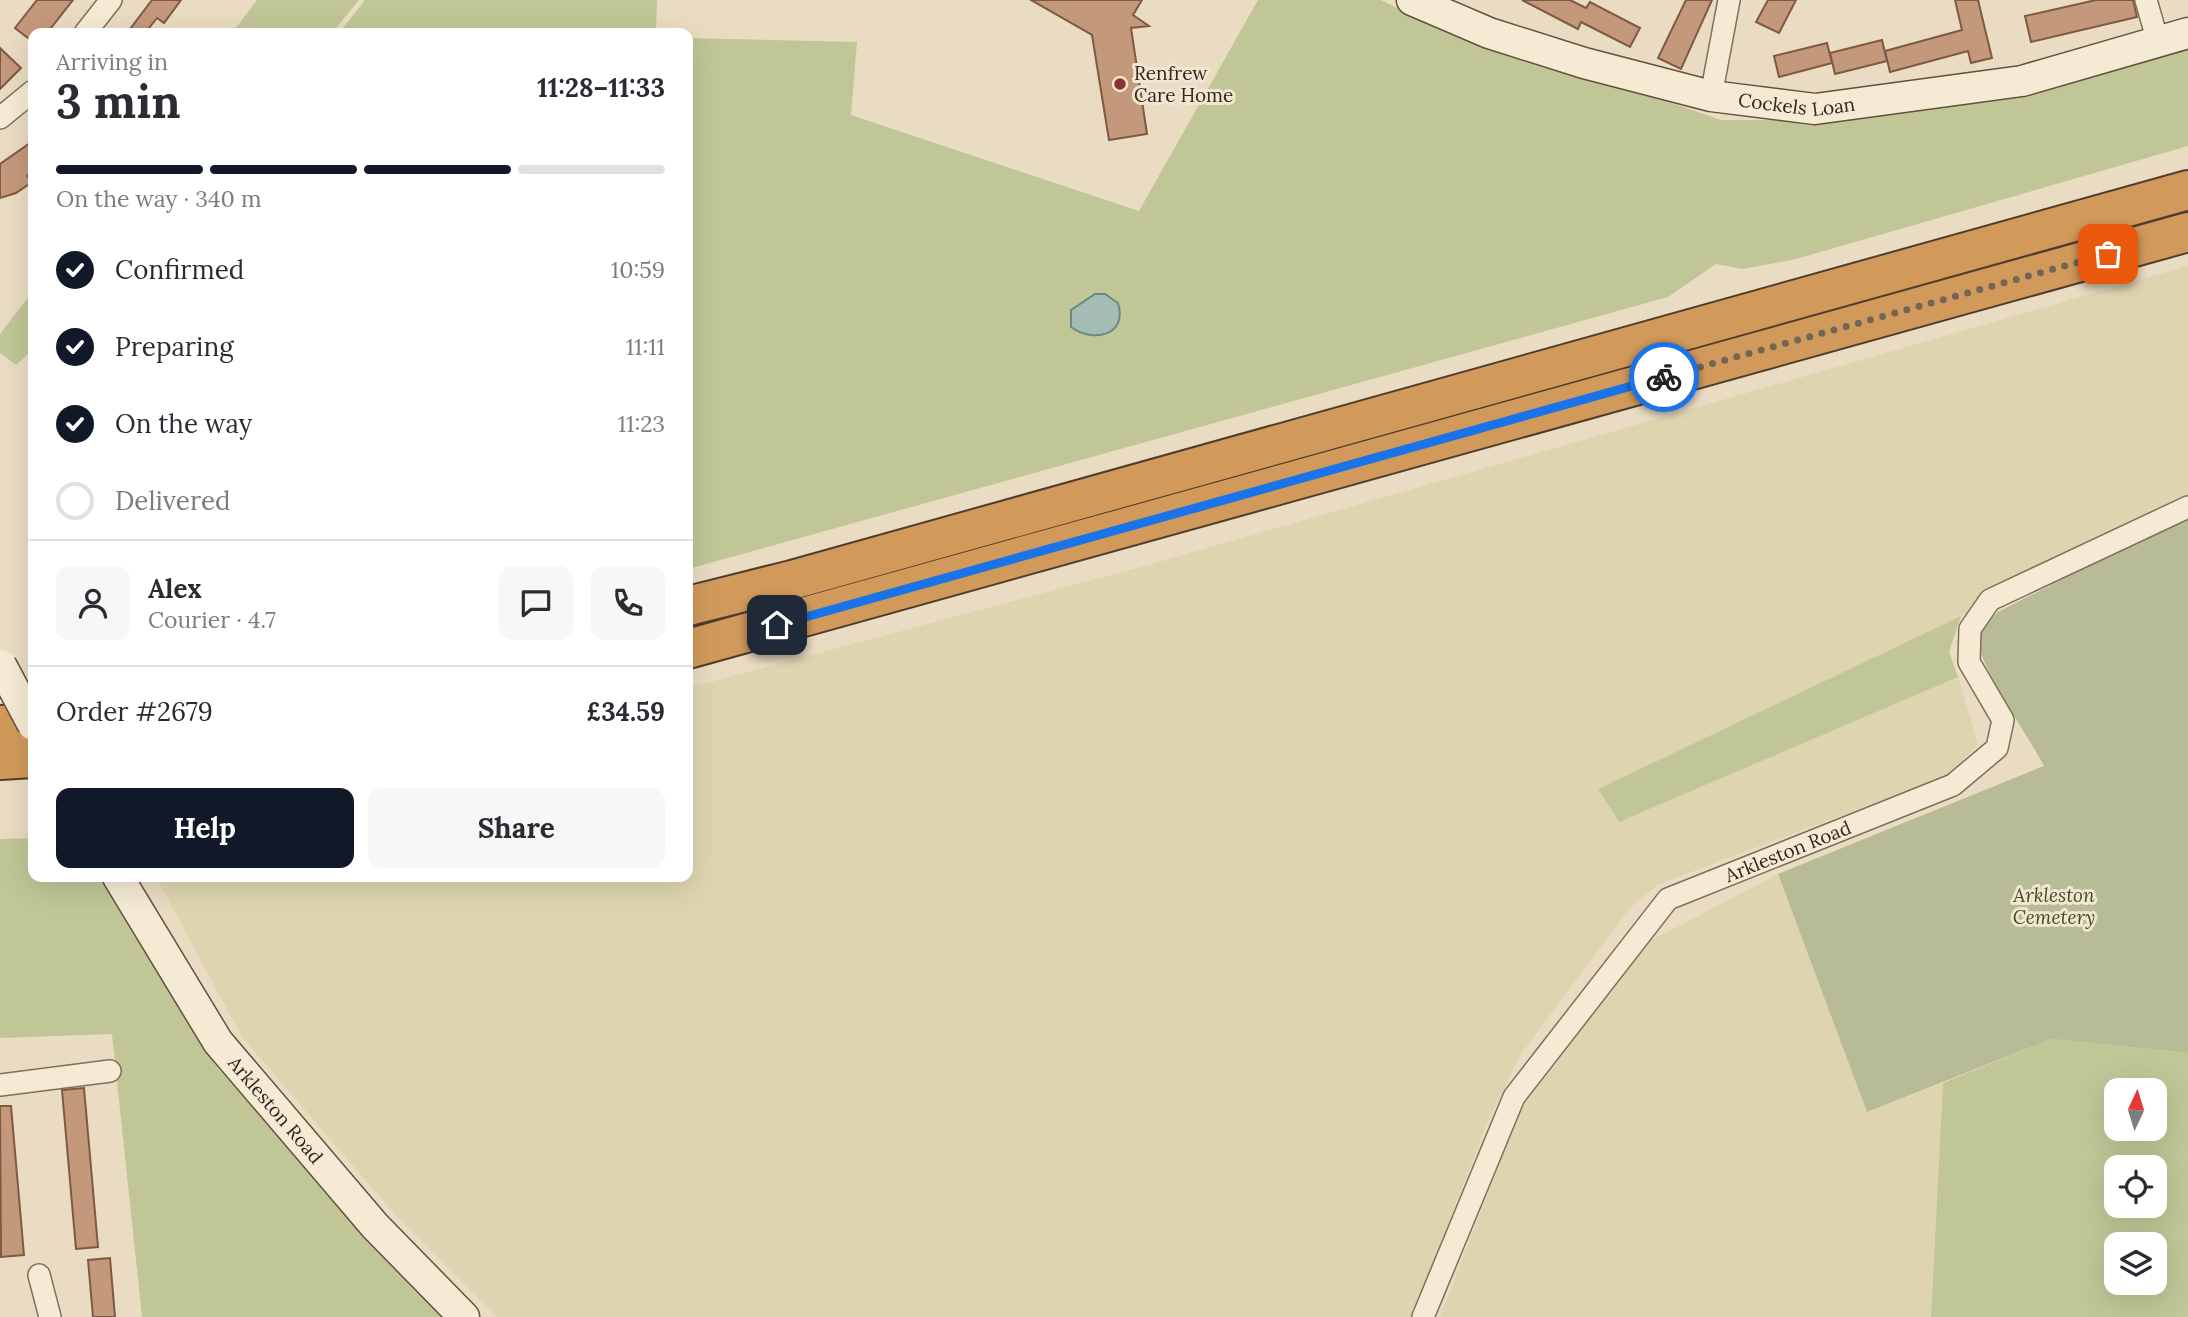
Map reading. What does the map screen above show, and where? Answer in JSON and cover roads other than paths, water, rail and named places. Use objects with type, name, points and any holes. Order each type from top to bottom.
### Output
[{"type":"highway","points":[[693,605],[804,577],[2188,190]]},
{"type":"highway","points":[[693,648],[2188,232]]},
{"type":"highway","points":[[0,725],[28,724]]},
{"type":"highway","points":[[0,761],[28,758]]},
{"type":"street","points":[[89,28],[111,0]]},
{"type":"street","name":"Cockels Loan","points":[[1412,0],[1501,37],[1584,63],[1711,96],[1815,109],[2022,81],[2188,33]]},
{"type":"street","points":[[1711,96],[1729,0]]},
{"type":"street","points":[[2146,0],[2158,42]]},
{"type":"street","points":[[0,118],[28,95]]},
{"type":"street","name":"Arkleston Road","points":[[1423,1317],[1514,1097],[1668,900],[1952,785],[1997,748],[2003,720],[1969,662],[1970,629],[1990,600],[2188,507]]},
{"type":"street","points":[[1,664],[28,715]]},
{"type":"street","name":"Arkleston Road","points":[[121,882],[218,1042],[375,1226],[464,1317]]},
{"type":"street","points":[[0,1085],[110,1071]]},
{"type":"street","points":[[39,1275],[50,1317]]},
{"type":"water","points":[[1095,294],[1105,294],[1118,303],[1120,314],[1113,329],[1098,335],[1089,335],[1071,327],[1071,310]]},
{"type":"place","name":"Renfrew Care Home","points":[[1120,84]]},
{"type":"park label","name":"Arkleston Cemetery","points":[[2054,906]]}]
